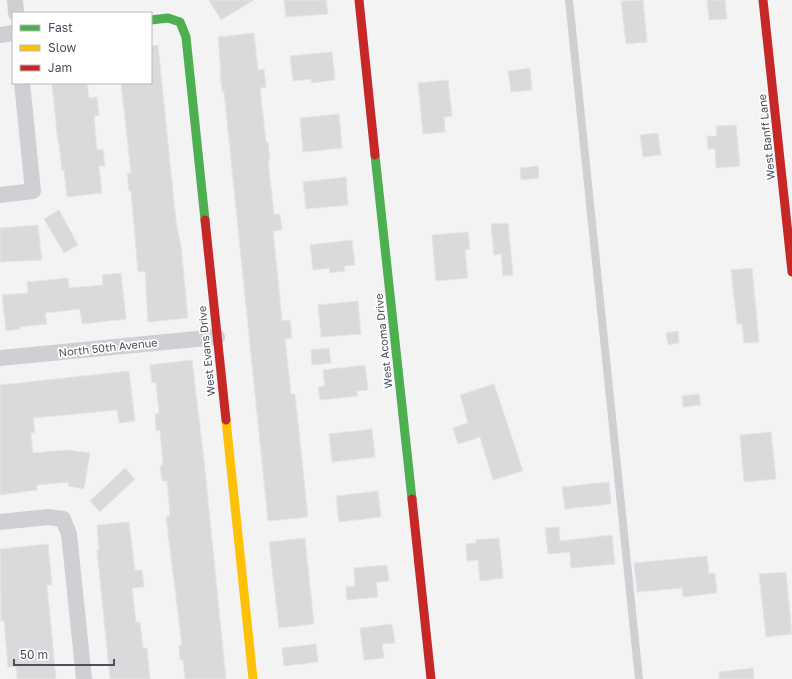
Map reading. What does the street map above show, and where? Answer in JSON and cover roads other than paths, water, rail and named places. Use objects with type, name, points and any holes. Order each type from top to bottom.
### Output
[{"type":"street","points":[[15,0],[16,12]]},
{"type":"street","name":"West Acoma Drive","points":[[359,0],[431,679]]},
{"type":"street","name":"West Banff Lane","points":[[763,0],[792,272]]},
{"type":"street","name":"West Evans Drive","points":[[152,20],[168,18],[180,22],[186,37],[253,679]]},
{"type":"street","points":[[0,35],[12,33]]},
{"type":"street","points":[[0,195],[33,191],[22,84]]},
{"type":"street","name":"North 50th Avenue","points":[[0,358],[217,337]]},
{"type":"street","points":[[0,522],[48,517],[63,519],[69,534],[84,679]]},
{"type":"lane","points":[[569,0],[639,679]]}]
